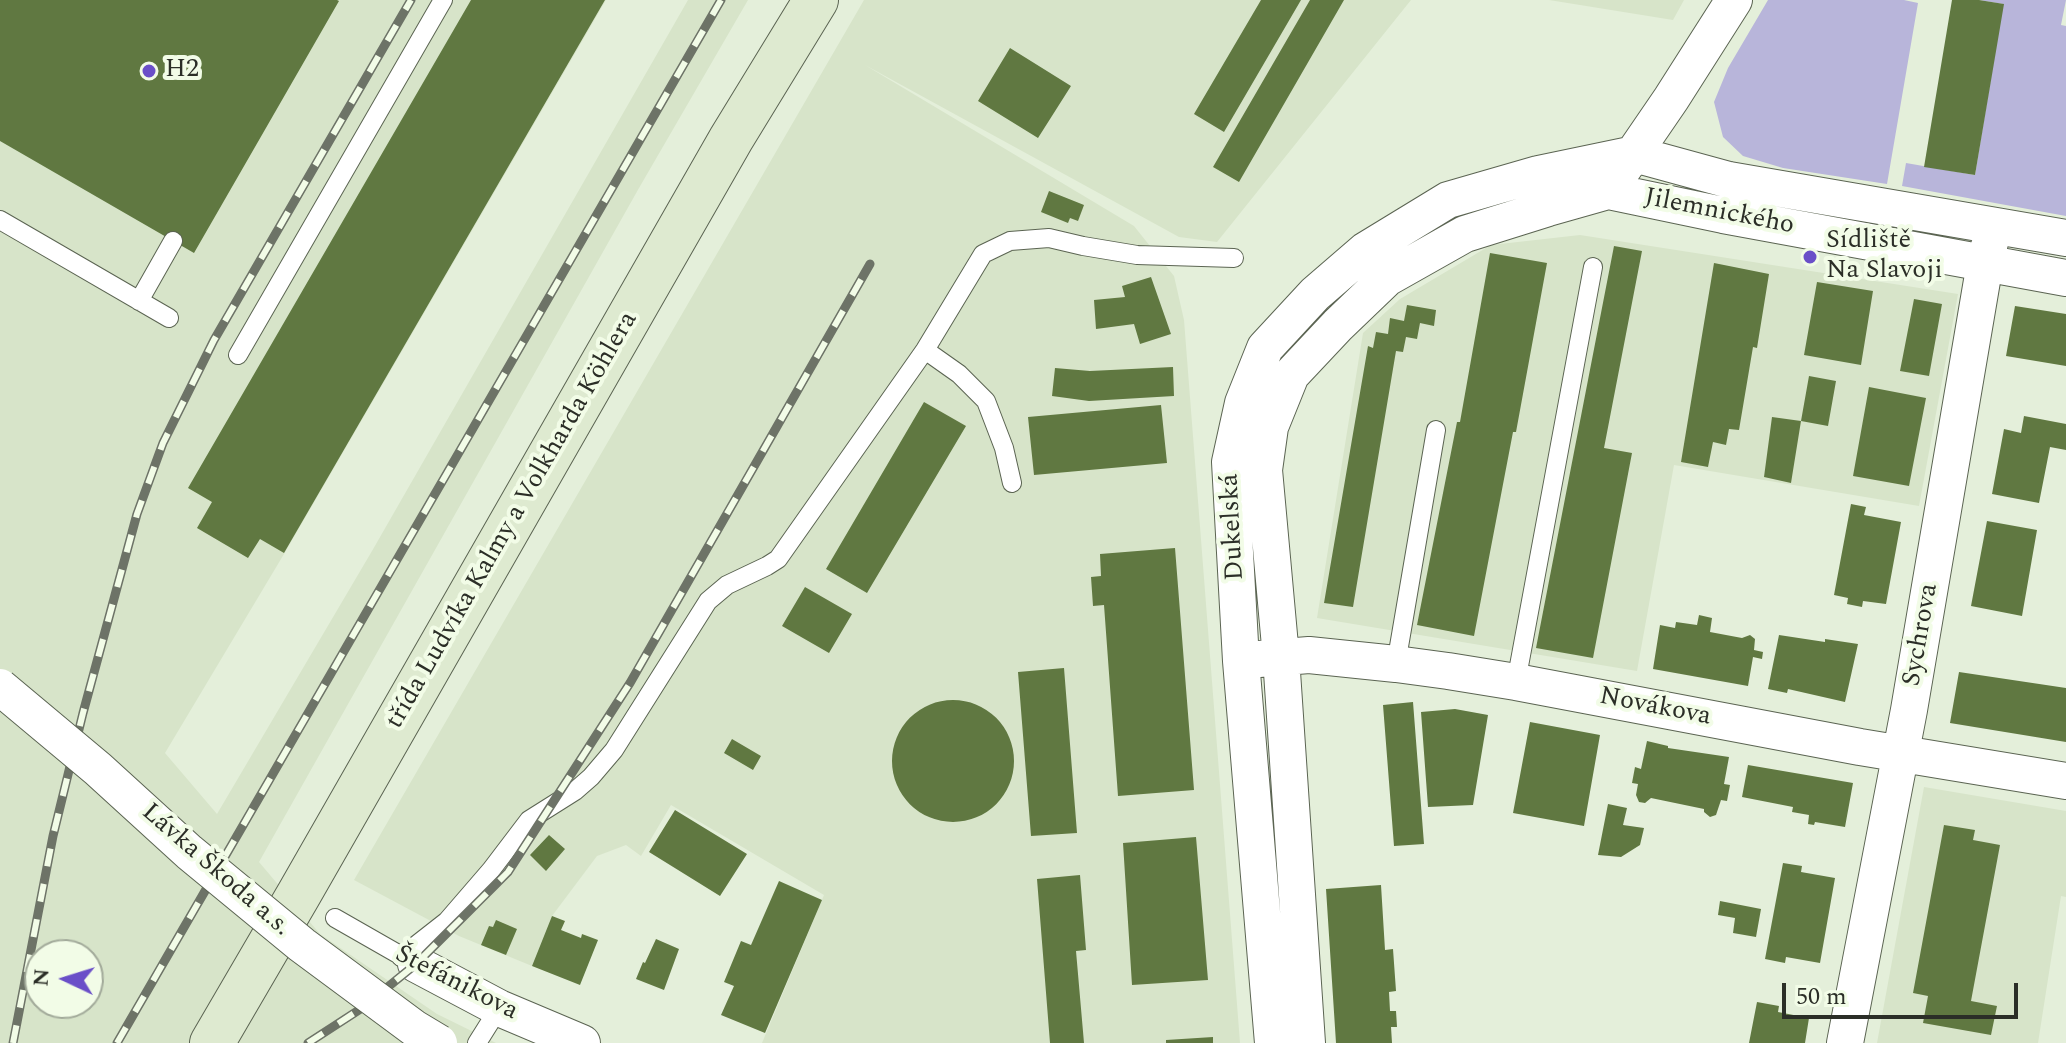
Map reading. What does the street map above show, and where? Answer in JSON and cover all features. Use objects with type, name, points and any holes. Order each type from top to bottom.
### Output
[{"type":"street","name":"třída Ludvíka Kalmy a Volkharda Köhlera","points":[[212,1043],[731,139],[816,0]]},
{"type":"street","points":[[1608,191],[1734,0]]},
{"type":"street","name":"Jilemnického","points":[[1634,154],[1729,180],[2066,238]]},
{"type":"street","name":"Dukelská","points":[[1273,1043],[1241,661],[1230,462],[1243,403],[1265,348],[1315,294],[1366,250],[1448,200],[1538,174],[1634,154]]},
{"type":"street","name":"Jilemnického","points":[[1608,191],[2066,278]]},
{"type":"street","name":"Dukelská","points":[[1307,1043],[1281,657],[1264,470],[1270,427],[1291,375],[1387,278],[1465,234],[1608,191]]},
{"type":"street","name":"Sychrova","points":[[1845,1043],[1901,754],[1985,263],[1994,226]]},
{"type":"street","name":"Novákova","points":[[1241,661],[1309,655],[1396,664],[1516,682],[1901,754],[2066,781]]},
{"type":"street","name":"Lávka Škoda a.s.","points":[[0,687],[98,769],[189,852],[302,945],[439,1043]]},
{"type":"street","name":"Štefánikova","points":[[409,960],[499,1008],[582,1043]]},
{"type":"lane","points":[[238,355],[443,0]]},
{"type":"lane","points":[[0,220],[169,318]]},
{"type":"lane","points":[[409,960],[491,870],[529,820],[575,791],[614,750],[708,601],[727,585],[778,559],[925,350],[983,254],[1010,241],[1049,238],[1137,255],[1234,258]]},
{"type":"lane","points":[[139,301],[173,241]]},
{"type":"lane","points":[[1516,682],[1593,267]]},
{"type":"lane","points":[[925,350],[959,374],[986,401],[1004,448],[1012,483]]},
{"type":"lane","points":[[1396,664],[1436,430]]},
{"type":"lane","name":"Štefánikova","points":[[335,918],[409,960]]},
{"type":"lane","points":[[477,1043],[499,1008]]},
{"type":"shaded area","points":[[0,0],[606,0],[165,753],[217,814],[372,551],[688,0],[748,0],[259,862],[320,934],[437,1014],[496,1043],[0,1043]]},
{"type":"shaded area","points":[[864,0],[1411,0],[1217,242],[1179,237],[865,65],[1134,226],[1174,276],[1184,320],[1240,1043],[762,1043],[824,895],[671,805],[641,856],[626,845],[597,856],[552,916],[532,966],[459,936],[354,880]]},
{"type":"shaded area","points":[[1549,0],[1684,0],[1673,20]]},
{"type":"shaded area","points":[[1768,0],[1904,0],[1918,3],[1887,184],[1783,168],[1743,156],[1723,137],[1714,102],[1728,68]]},
{"type":"shaded area","points":[[1979,0],[2066,0],[2061,25],[2066,26],[2066,216],[1902,186],[1906,163],[1975,175],[2003,4]]},
{"type":"shaded area","points":[[1580,235],[1958,294],[1919,506],[1674,465],[1637,671],[1317,618],[1363,333],[1400,299],[1491,245]]},
{"type":"shaded area","points":[[1924,787],[2066,811],[2066,897],[2061,896],[2038,1043],[1877,1043]]},
{"type":"building","name":"H2","points":[[0,0],[339,1],[194,253],[0,141]]},
{"type":"building","points":[[471,0],[605,0],[284,553],[260,539],[248,558],[197,528],[212,502],[188,488]]},
{"type":"building","points":[[1261,0],[1301,0],[1224,132],[1194,114]]},
{"type":"building","points":[[1310,0],[1344,0],[1239,182],[1213,167]]},
{"type":"building","points":[[1952,0],[2004,4],[1975,175],[1924,167]]},
{"type":"building","points":[[1010,48],[1071,86],[1038,138],[978,101]]},
{"type":"building","points":[[1049,191],[1084,205],[1078,221],[1070,218],[1068,223],[1041,212]]},
{"type":"building","points":[[1614,246],[1642,251],[1604,448],[1632,453],[1593,658],[1536,648]]},
{"type":"building","points":[[1490,253],[1547,263],[1474,636],[1417,625],[1457,422],[1460,422]]},
{"type":"building","points":[[1714,263],[1769,274],[1739,430],[1729,429],[1726,445],[1713,442],[1708,467],[1681,462]]},
{"type":"building","points":[[1151,277],[1171,334],[1140,344],[1134,324],[1096,329],[1094,300],[1125,297],[1122,286]]},
{"type":"building","points":[[1817,282],[1873,291],[1861,365],[1804,355]]},
{"type":"building","points":[[1914,299],[1942,304],[1929,376],[1900,371]]},
{"type":"building","points":[[1407,305],[1436,310],[1434,326],[1420,323],[1417,339],[1406,337],[1403,352],[1396,351],[1353,607],[1324,603],[1368,346],[1373,348],[1376,332],[1388,334],[1390,318],[1404,321]]},
{"type":"building","points":[[2015,306],[2066,314],[2066,366],[2006,356]]},
{"type":"building","points":[[1173,367],[1174,396],[1089,401],[1052,396],[1055,368],[1090,371]]},
{"type":"building","points":[[1809,376],[1836,381],[1828,426],[1801,421]]},
{"type":"building","points":[[1869,387],[1926,398],[1909,486],[1853,476]]},
{"type":"building","points":[[924,402],[966,426],[867,593],[826,569]]},
{"type":"building","points":[[1161,405],[1167,463],[1034,475],[1028,417]]},
{"type":"building","points":[[2024,416],[2066,424],[2066,450],[2050,447],[2039,503],[1992,494],[2004,429],[2021,433]]},
{"type":"building","points":[[1772,417],[1801,421],[1791,483],[1764,477]]},
{"type":"building","points":[[1851,504],[1866,507],[1864,515],[1901,522],[1886,604],[1863,601],[1862,607],[1847,604],[1848,598],[1834,595]]},
{"type":"building","points":[[1987,521],[2037,530],[2022,616],[1971,606]]},
{"type":"building","points":[[1175,548],[1194,790],[1118,796],[1104,605],[1093,606],[1091,577],[1101,576],[1100,554]]},
{"type":"building","points":[[805,587],[852,614],[829,653],[782,626]]},
{"type":"building","points":[[1699,615],[1712,618],[1710,632],[1742,638],[1750,635],[1755,639],[1754,650],[1763,652],[1762,659],[1753,657],[1748,686],[1653,669],[1660,625],[1675,628],[1676,622],[1697,625]]},
{"type":"building","points":[[1779,635],[1858,644],[1845,702],[1788,689],[1787,693],[1768,689]]},
{"type":"building","points":[[1064,668],[1077,833],[1031,836],[1018,672]]},
{"type":"building","points":[[1959,672],[2066,688],[2066,742],[1950,723]]},
{"type":"building","points":[[953,700],[976,705],[996,718],[1009,738],[1014,761],[1009,784],[996,804],[976,817],[953,822],[930,817],[910,804],[897,784],[892,761],[897,738],[910,718],[930,705]]},
{"type":"building","points":[[1413,702],[1424,844],[1394,846],[1383,705]]},
{"type":"building","points":[[1455,709],[1488,715],[1473,805],[1428,807],[1421,712]]},
{"type":"building","points":[[1530,722],[1600,735],[1584,826],[1513,813]]},
{"type":"building","points":[[732,739],[761,756],[753,770],[724,753]]},
{"type":"building","points":[[1647,741],[1668,748],[1729,757],[1724,784],[1730,785],[1727,801],[1721,800],[1716,815],[1710,817],[1704,809],[1651,798],[1645,803],[1639,802],[1636,795],[1638,784],[1632,783],[1635,767],[1641,769]]},
{"type":"building","points":[[1748,765],[1853,783],[1845,827],[1815,822],[1814,825],[1808,824],[1809,815],[1792,812],[1793,807],[1742,797]]},
{"type":"building","points":[[1608,804],[1627,808],[1623,825],[1644,828],[1640,845],[1621,857],[1598,855]]},
{"type":"building","points":[[675,810],[747,854],[720,896],[649,852]]},
{"type":"building","points":[[1944,825],[1975,830],[1973,840],[2000,845],[1971,1001],[1997,1006],[1991,1035],[1923,1023],[1928,996],[1913,993]]},
{"type":"building","points":[[549,835],[565,849],[546,871],[530,855]]},
{"type":"building","points":[[1196,837],[1208,980],[1132,985],[1123,843]]},
{"type":"building","points":[[1783,863],[1802,866],[1801,872],[1835,878],[1820,963],[1786,957],[1785,963],[1765,959]]},
{"type":"building","points":[[1080,875],[1086,950],[1076,951],[1084,1043],[1050,1043],[1037,879]]},
{"type":"building","points":[[779,881],[822,900],[765,1033],[721,1015],[734,986],[724,982],[741,941],[751,945]]},
{"type":"building","points":[[1381,885],[1385,950],[1393,949],[1396,991],[1389,992],[1390,1011],[1396,1011],[1397,1027],[1391,1027],[1392,1043],[1336,1043],[1326,889]]},
{"type":"building","points":[[1720,901],[1761,909],[1756,937],[1733,933],[1735,918],[1718,915]]},
{"type":"building","points":[[552,916],[565,921],[561,930],[581,938],[582,934],[598,940],[580,985],[532,966]]},
{"type":"building","points":[[496,920],[517,929],[506,955],[481,945],[489,926],[493,927]]},
{"type":"building","points":[[656,939],[679,949],[664,990],[636,979]]},
{"type":"building","points":[[1757,1002],[1779,1006],[1778,1012],[1809,1018],[1805,1043],[1749,1043]]},
{"type":"building","points":[[1213,1037],[1213,1043],[1166,1043],[1166,1040]]},
{"type":"railway","points":[[13,1043],[53,836],[83,713],[137,514],[163,443],[214,340],[411,0]]},
{"type":"railway","points":[[117,1043],[721,0]]},
{"type":"railway","points":[[308,1043],[362,1008],[416,964],[508,872],[630,683],[870,264]]},
{"type":"place","name":"H2","points":[[149,71]]},
{"type":"place","name":"Sídliště Na Slavoji","points":[[1810,257]]}]
